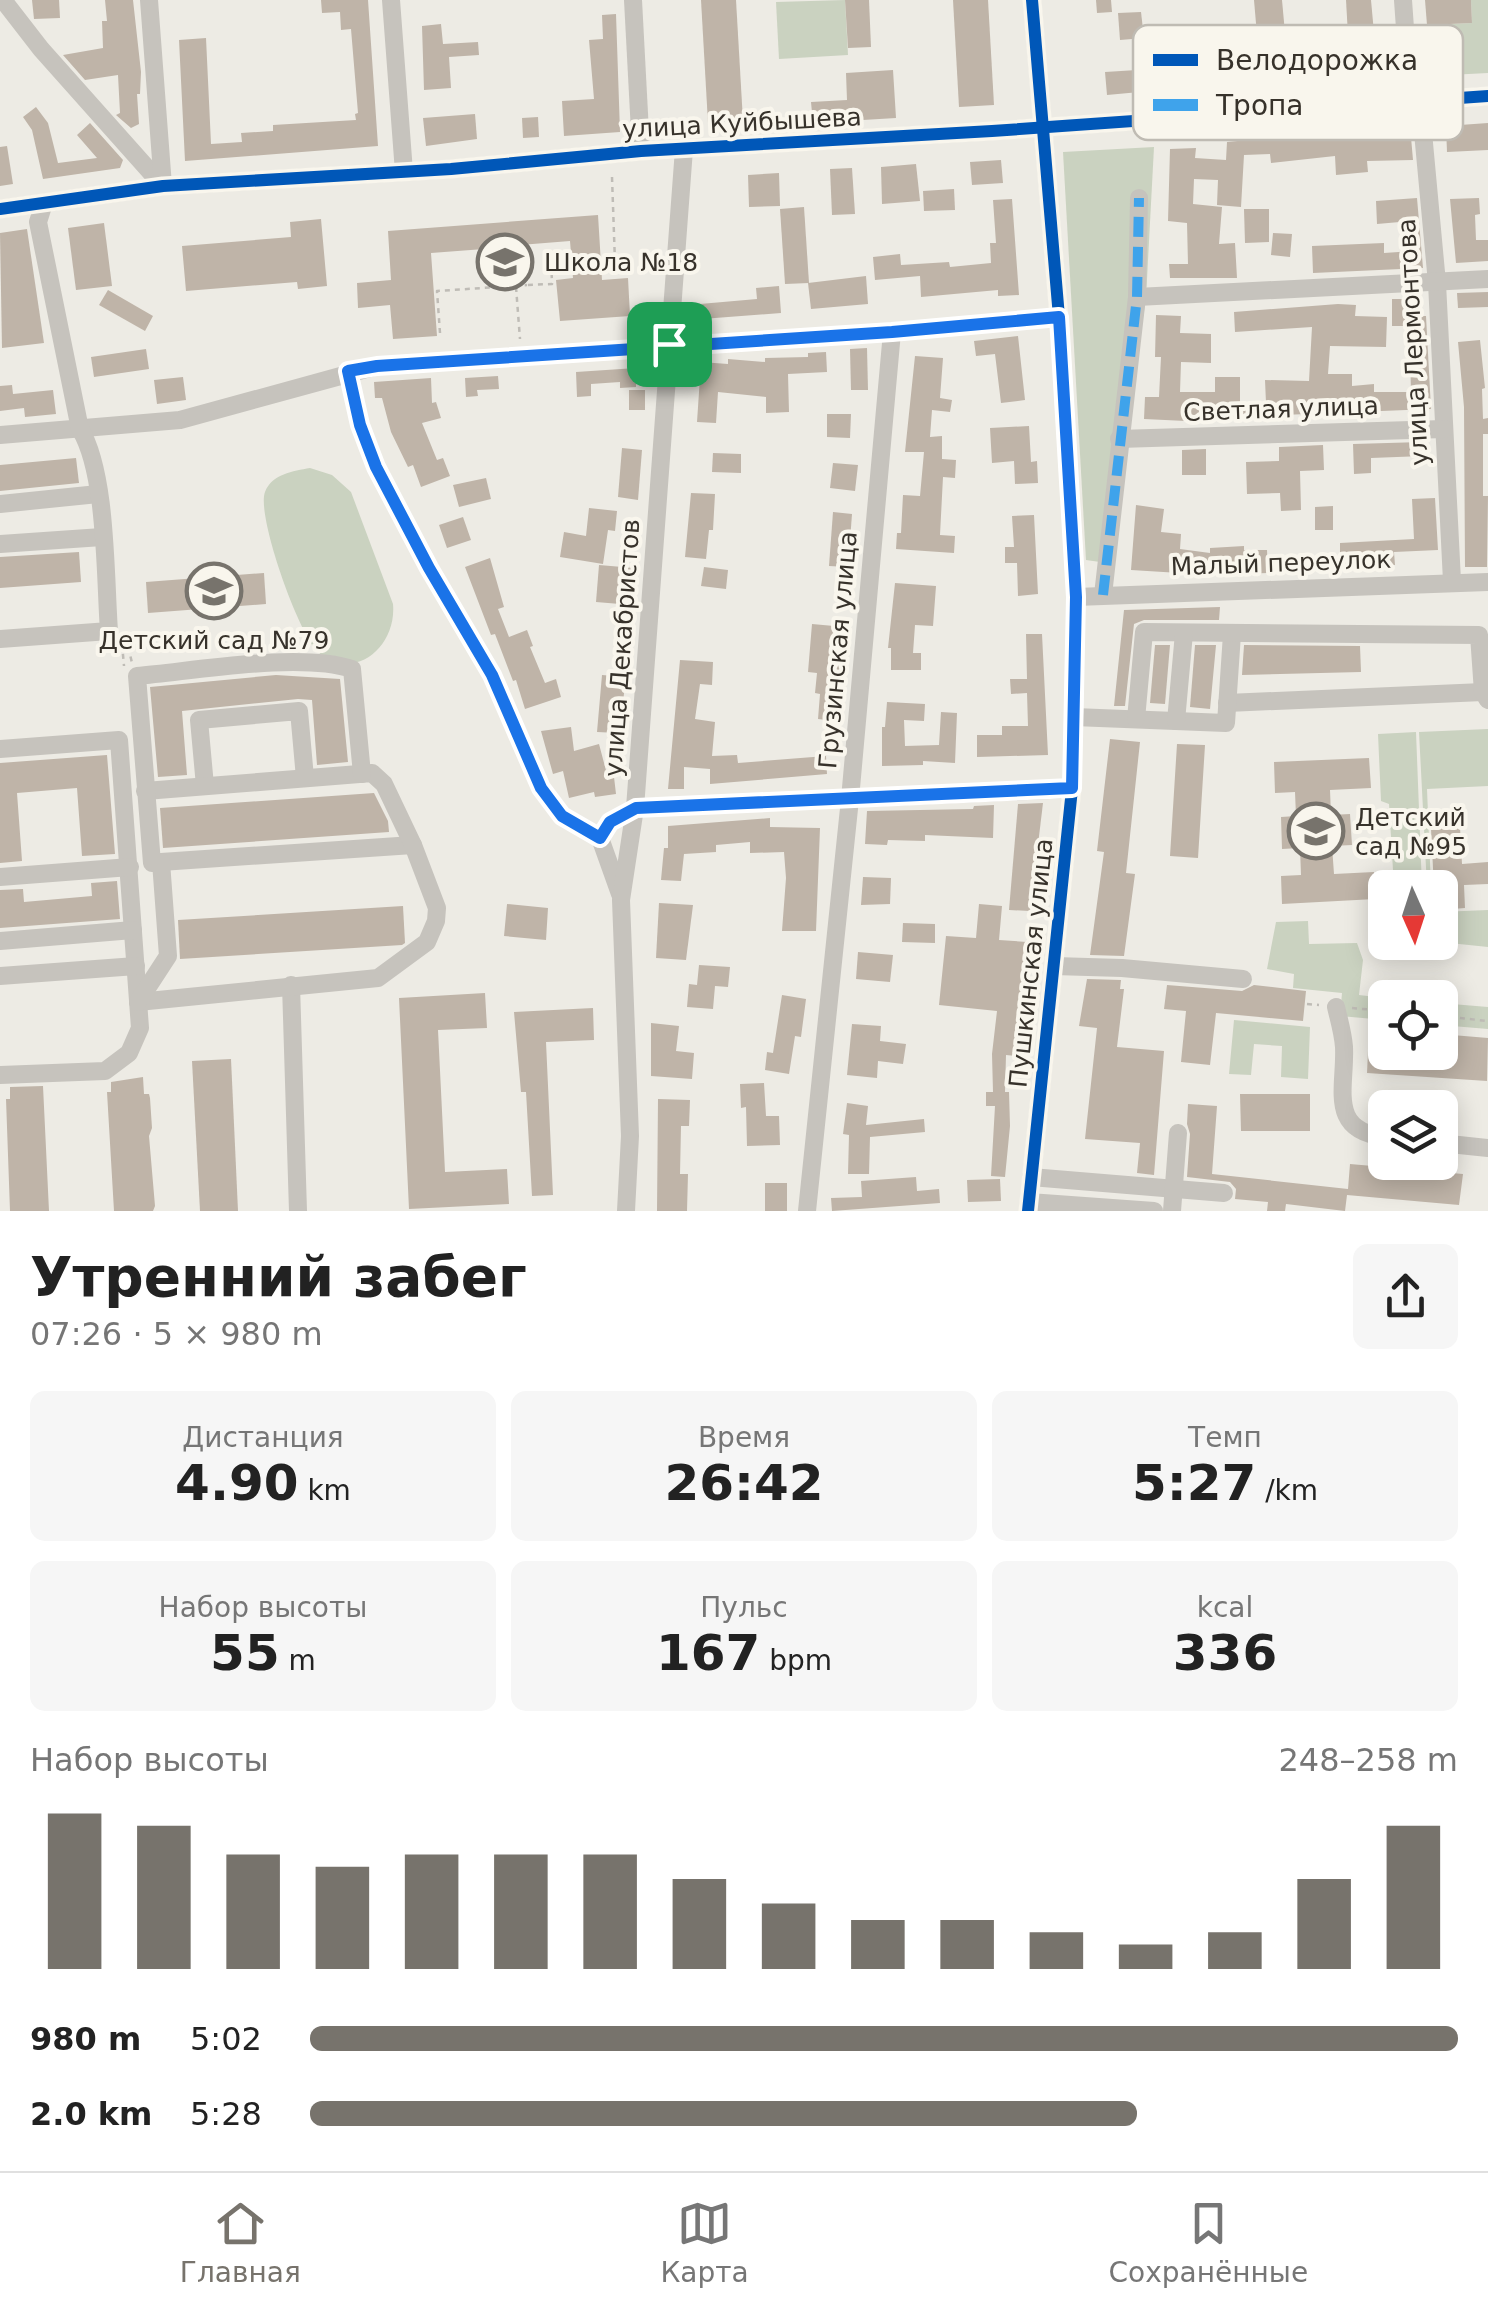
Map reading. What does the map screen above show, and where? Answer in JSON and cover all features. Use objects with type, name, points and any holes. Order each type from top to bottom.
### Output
[{"type":"street","points":[[4,0],[163,186]]},
{"type":"street","points":[[149,0],[163,186]]},
{"type":"street","points":[[391,0],[404,172]]},
{"type":"street","points":[[633,0],[641,151]]},
{"type":"street","name":"Пушкинская улица","points":[[1028,1207],[1072,788],[1076,597],[1059,317],[1032,0]]},
{"type":"street","name":"улица Лермонтова","points":[[1404,0],[1407,25]]},
{"type":"street","name":"улица Куйбышева","points":[[1463,97],[1488,96]]},
{"type":"street","name":"улица Куйбышева","points":[[0,209],[163,186],[404,172],[684,148],[1133,121]]},
{"type":"street","name":"улица Лермонтова","points":[[1420,140],[1437,282],[1452,580]]},
{"type":"street","name":"улица Декабристов","points":[[626,1211],[630,1136],[621,900],[636,808],[684,148]]},
{"type":"street","points":[[1103,595],[1136,296],[1138,198]]},
{"type":"street","points":[[0,639],[110,631],[98,494],[89,443],[80,428],[38,222],[44,202]]},
{"type":"street","points":[[1136,296],[1488,279]]},
{"type":"street","points":[[0,435],[180,420],[377,366],[1059,317]]},
{"type":"street","name":"Грузинская улица","points":[[807,1211],[850,799],[892,332]]},
{"type":"street","points":[[348,371],[360,425],[376,467],[492,675],[541,788],[562,816],[600,838],[621,900]]},
{"type":"street","name":"Светлая улица","points":[[1119,438],[1444,429]]},
{"type":"street","points":[[0,504],[98,494]]},
{"type":"street","points":[[0,544],[102,536]]},
{"type":"street","name":"Малый переулок","points":[[1076,597],[1452,580],[1488,582]]},
{"type":"street","points":[[1136,719],[1144,632],[1480,635],[1485,696],[1228,703]]},
{"type":"street","points":[[1176,721],[1184,633]]},
{"type":"street","points":[[1074,717],[1226,723],[1232,634]]},
{"type":"street","points":[[362,774],[352,669],[316,662],[286,662],[137,676],[152,863],[413,846]]},
{"type":"street","points":[[205,786],[199,720],[299,712],[305,778]]},
{"type":"street","points":[[0,748],[120,740],[140,1028],[129,1053],[105,1071],[0,1075]]},
{"type":"street","points":[[138,1002],[378,978],[427,942],[436,921],[436,908],[413,846],[384,784],[372,772],[145,791]]},
{"type":"street","points":[[600,838],[610,822],[636,808],[1072,788]]},
{"type":"street","points":[[138,1002],[168,956],[161,862]]},
{"type":"street","points":[[0,878],[130,866]]},
{"type":"street","points":[[0,942],[133,930]]},
{"type":"street","points":[[0,976],[136,966]]},
{"type":"street","points":[[1054,966],[1243,979]]},
{"type":"street","points":[[291,985],[298,1211]]},
{"type":"street","points":[[1336,1007],[1344,1052],[1341,1080],[1347,1118],[1358,1129],[1368,1132]]},
{"type":"street","points":[[1172,1211],[1178,1134]]},
{"type":"street","points":[[1458,1145],[1488,1148]]},
{"type":"street","points":[[1031,1177],[1224,1193]]},
{"type":"street","points":[[1028,1207],[1154,1211]]},
{"type":"path","points":[[612,178],[614,264]]},
{"type":"path","points":[[440,332],[437,291],[552,284],[550,254]]},
{"type":"path","points":[[526,256],[527,285]]},
{"type":"path","points":[[516,286],[521,358]]},
{"type":"path","points":[[109,625],[125,634],[137,676]]},
{"type":"path","points":[[1458,1018],[1488,1021]]},
{"type":"green space","points":[[845,0],[848,55],[779,59],[776,2]]},
{"type":"green space","points":[[1471,0],[1488,0],[1488,73],[1463,74],[1463,25],[1427,25],[1472,23]]},
{"type":"green space","points":[[1154,147],[1146,298],[1107,563],[1086,560],[1063,152]]},
{"type":"green space","points":[[310,468],[332,475],[351,492],[393,604],[388,634],[380,647],[358,662],[331,661],[310,641],[281,574],[267,524],[264,505],[268,486],[284,474]]},
{"type":"green space","points":[[1488,729],[1488,786],[1427,789],[1430,870],[1426,870],[1419,732]]},
{"type":"green space","points":[[1416,732],[1421,870],[1393,870],[1389,804],[1381,801],[1378,734]]},
{"type":"green space","points":[[1488,910],[1488,947],[1458,944],[1458,911]]},
{"type":"green space","points":[[1308,921],[1309,944],[1357,943],[1363,960],[1359,995],[1368,996],[1368,1018],[1340,1016],[1342,993],[1293,988],[1294,974],[1267,969],[1276,922]]},
{"type":"green space","points":[[1458,1004],[1488,1007],[1488,1029],[1458,1026]]},
{"type":"green space","points":[[1234,1020],[1310,1027],[1308,1079],[1281,1077],[1282,1046],[1254,1044],[1251,1075],[1229,1074]]},
{"type":"building","points":[[32,0],[59,0],[60,18],[34,19]]},
{"type":"building","points":[[105,0],[133,0],[141,72],[137,94],[139,124],[131,128],[116,115],[120,113],[118,75],[85,80],[63,55],[103,48]]},
{"type":"building","points":[[321,0],[368,0],[378,146],[185,161],[179,40],[206,38],[211,144],[242,142],[241,133],[273,131],[273,125],[356,120],[351,29],[341,30],[340,12],[322,13]]},
{"type":"building","points":[[701,0],[736,0],[743,121],[708,123]]},
{"type":"building","points":[[845,0],[869,0],[871,47],[848,48]]},
{"type":"building","points":[[953,0],[988,0],[994,105],[959,107]]},
{"type":"building","points":[[1096,0],[1111,0],[1112,12],[1097,13]]},
{"type":"building","points":[[1254,0],[1282,0],[1284,25],[1256,25]]},
{"type":"building","points":[[1346,0],[1371,0],[1373,25],[1347,25]]},
{"type":"building","points":[[1425,0],[1471,0],[1472,23],[1427,25]]},
{"type":"building","points":[[1141,12],[1142,25],[1133,25],[1133,39],[1120,40],[1118,13]]},
{"type":"building","points":[[616,14],[620,132],[564,136],[562,101],[594,99],[589,40],[603,39],[602,15]]},
{"type":"building","points":[[441,24],[443,44],[478,42],[479,55],[449,57],[451,88],[424,90],[422,26]]},
{"type":"building","points":[[893,70],[896,118],[813,123],[811,102],[847,100],[846,73]]},
{"type":"building","points":[[1133,70],[1133,93],[1107,95],[1105,72]]},
{"type":"building","points":[[36,107],[48,123],[58,163],[97,158],[77,135],[90,123],[123,160],[120,168],[43,179],[32,130],[23,117]]},
{"type":"building","points":[[475,114],[477,139],[426,146],[423,118]]},
{"type":"building","points":[[538,117],[539,137],[523,138],[522,118]]},
{"type":"building","points":[[1488,123],[1488,150],[1447,152],[1447,140],[1463,140],[1463,125]]},
{"type":"building","points":[[1411,140],[1413,160],[1367,161],[1368,172],[1336,175],[1335,156],[1271,163],[1270,154],[1244,155],[1241,207],[1217,205],[1218,180],[1194,179],[1193,204],[1222,207],[1219,244],[1235,243],[1237,278],[1170,278],[1169,264],[1188,264],[1187,223],[1168,221],[1170,149],[1196,148],[1195,158],[1226,160],[1227,142]]},
{"type":"building","points":[[7,146],[13,184],[0,186],[0,147]]},
{"type":"building","points":[[1001,160],[1003,183],[972,185],[970,162]]},
{"type":"building","points":[[916,164],[920,201],[882,204],[881,167]]},
{"type":"building","points":[[852,168],[855,214],[832,215],[830,169]]},
{"type":"building","points":[[779,173],[780,206],[749,207],[748,175]]},
{"type":"building","points":[[954,189],[955,210],[924,211],[923,191]]},
{"type":"building","points":[[1417,198],[1423,268],[1313,273],[1312,246],[1384,243],[1384,253],[1413,251],[1411,221],[1377,224],[1376,201]]},
{"type":"building","points":[[1479,198],[1476,240],[1488,240],[1488,261],[1456,263],[1450,199]]},
{"type":"building","points":[[1012,199],[1019,295],[998,296],[998,290],[921,297],[920,276],[875,280],[873,257],[900,254],[901,265],[949,262],[950,267],[991,263],[990,243],[996,243],[993,200]]},
{"type":"building","points":[[804,207],[809,283],[785,284],[780,209]]},
{"type":"building","points":[[1244,209],[1269,209],[1269,242],[1245,243]]},
{"type":"building","points":[[598,215],[602,280],[628,278],[630,316],[560,321],[556,280],[573,278],[570,241],[520,245],[522,270],[485,273],[484,249],[431,253],[437,336],[393,339],[390,305],[358,308],[357,283],[391,280],[388,231]]},
{"type":"building","points":[[321,219],[327,286],[298,289],[297,282],[186,291],[182,246],[291,237],[290,222]]},
{"type":"building","points":[[104,223],[112,286],[76,290],[68,228]]},
{"type":"building","points":[[27,229],[44,343],[2,348],[0,233]]},
{"type":"building","points":[[1273,233],[1292,234],[1290,257],[1271,255]]},
{"type":"building","points":[[866,276],[868,304],[811,309],[808,283]]},
{"type":"building","points":[[779,286],[781,313],[702,319],[700,304],[757,299],[756,288]]},
{"type":"building","points":[[108,290],[153,316],[145,331],[99,305]]},
{"type":"building","points":[[1488,292],[1488,307],[1458,308],[1457,293]]},
{"type":"building","points":[[1392,299],[1406,299],[1405,326],[1392,326]]},
{"type":"building","points":[[1356,305],[1355,316],[1387,317],[1386,347],[1330,346],[1328,374],[1352,374],[1352,386],[1374,384],[1374,392],[1411,392],[1409,316],[1426,316],[1431,409],[1207,418],[1207,422],[1144,419],[1145,397],[1159,397],[1161,357],[1155,357],[1156,315],[1181,316],[1180,333],[1211,334],[1211,363],[1181,362],[1180,392],[1215,392],[1215,377],[1240,377],[1240,404],[1266,403],[1265,380],[1309,381],[1312,327],[1235,332],[1234,312]]},
{"type":"building","points":[[1018,336],[1025,400],[1001,403],[995,354],[976,356],[974,341]]},
{"type":"building","points":[[1480,340],[1485,388],[1483,419],[1488,418],[1488,434],[1483,434],[1483,496],[1488,496],[1487,567],[1465,567],[1464,407],[1458,342]]},
{"type":"building","points":[[867,348],[868,390],[851,390],[850,349]]},
{"type":"building","points":[[146,349],[149,369],[94,377],[91,357]]},
{"type":"building","points":[[826,352],[827,372],[788,374],[789,412],[766,413],[766,397],[718,392],[716,423],[697,422],[701,362],[765,362],[765,358],[808,357],[808,353]]},
{"type":"building","points":[[915,356],[943,358],[940,398],[952,400],[950,412],[932,410],[930,437],[942,436],[942,459],[956,460],[955,478],[943,477],[940,535],[955,536],[954,553],[896,549],[903,495],[920,496],[924,452],[905,452]]},
{"type":"building","points":[[636,368],[636,387],[620,388],[620,382],[591,384],[591,396],[577,397],[576,372]]},
{"type":"building","points":[[498,376],[499,389],[477,390],[478,396],[466,397],[465,378]]},
{"type":"building","points":[[183,377],[186,400],[157,404],[154,380]]},
{"type":"building","points":[[431,378],[432,403],[436,402],[441,418],[422,423],[437,460],[443,458],[450,476],[421,487],[413,465],[408,467],[391,432],[382,398],[375,398],[374,382]]},
{"type":"building","points":[[12,385],[13,394],[53,390],[56,414],[25,417],[24,408],[0,411],[0,386]]},
{"type":"building","points":[[629,390],[645,390],[645,410],[629,410]]},
{"type":"building","points":[[827,414],[851,414],[850,438],[827,437]]},
{"type":"building","points":[[1029,426],[1031,462],[1037,461],[1038,483],[1015,484],[1014,461],[992,463],[990,428]]},
{"type":"building","points":[[1422,442],[1423,456],[1371,458],[1371,473],[1354,474],[1353,444]]},
{"type":"building","points":[[1323,445],[1324,470],[1300,471],[1301,510],[1281,511],[1280,493],[1247,494],[1246,462],[1279,461],[1279,447]]},
{"type":"building","points":[[622,448],[642,450],[638,500],[618,497]]},
{"type":"building","points":[[1206,449],[1206,475],[1182,475],[1182,450]]},
{"type":"building","points":[[713,453],[741,454],[741,473],[712,472]]},
{"type":"building","points":[[76,458],[79,483],[0,491],[0,465]]},
{"type":"building","points":[[833,463],[858,465],[855,491],[830,488]]},
{"type":"building","points":[[486,478],[491,499],[459,507],[453,485]]},
{"type":"building","points":[[691,493],[715,494],[706,559],[685,557]]},
{"type":"building","points":[[1435,498],[1438,550],[1394,552],[1395,565],[1340,567],[1340,543],[1414,539],[1412,499]]},
{"type":"building","points":[[1136,505],[1164,509],[1161,532],[1181,534],[1180,549],[1210,553],[1210,548],[1244,546],[1244,550],[1267,550],[1268,573],[1212,575],[1131,570]]},
{"type":"building","points":[[1333,506],[1333,530],[1315,530],[1315,507]]},
{"type":"building","points":[[589,508],[617,511],[615,531],[608,530],[603,564],[560,557],[564,532],[586,536]]},
{"type":"building","points":[[833,512],[852,514],[848,567],[829,566]]},
{"type":"building","points":[[1034,515],[1038,594],[1018,596],[1017,563],[1005,563],[1005,547],[1014,547],[1012,516]]},
{"type":"building","points":[[463,517],[471,540],[447,548],[439,525]]},
{"type":"building","points":[[79,552],[81,582],[0,588],[0,557]]},
{"type":"building","points":[[490,558],[504,607],[498,609],[509,637],[527,630],[545,683],[556,679],[561,697],[525,709],[465,567]]},
{"type":"building","points":[[599,565],[634,568],[632,605],[596,602]]},
{"type":"building","points":[[704,567],[728,570],[726,589],[701,586]]},
{"type":"building","points":[[264,573],[266,604],[148,613],[146,582]]},
{"type":"building","points":[[895,583],[936,586],[933,626],[915,625],[913,653],[921,653],[921,670],[891,670],[888,648]]},
{"type":"building","points":[[1220,607],[1219,620],[1144,620],[1134,624],[1125,706],[1114,706],[1124,610]]},
{"type":"building","points":[[812,624],[845,627],[841,696],[837,695],[835,721],[818,719],[817,673],[808,672]]},
{"type":"building","points":[[1026,634],[1042,634],[1048,755],[977,757],[977,735],[1002,735],[1002,726],[1028,726],[1027,693],[1011,694],[1010,679],[1027,679]]},
{"type":"building","points":[[1155,645],[1170,645],[1165,704],[1150,703]]},
{"type":"building","points":[[1195,645],[1216,645],[1210,709],[1190,707]]},
{"type":"building","points":[[1244,645],[1360,646],[1361,672],[1242,675]]},
{"type":"building","points":[[680,660],[713,662],[712,685],[700,684],[695,719],[715,722],[712,756],[737,755],[738,763],[826,756],[827,774],[710,784],[710,769],[684,767],[684,789],[668,789]]},
{"type":"building","points":[[276,675],[340,679],[348,762],[317,765],[312,700],[298,699],[182,711],[187,775],[158,777],[150,687]]},
{"type":"building","points":[[602,675],[626,677],[618,733],[597,732]]},
{"type":"building","points":[[887,702],[925,704],[924,721],[904,720],[905,746],[939,745],[941,712],[957,713],[955,763],[923,761],[923,765],[882,766],[882,727]]},
{"type":"building","points":[[571,727],[574,751],[599,744],[608,778],[614,777],[616,794],[595,797],[594,792],[569,798],[563,771],[553,774],[541,731]]},
{"type":"building","points":[[1110,739],[1140,742],[1126,873],[1135,874],[1124,956],[1090,955],[1104,852],[1097,851]]},
{"type":"building","points":[[1177,744],[1205,745],[1198,858],[1170,856]]},
{"type":"building","points":[[107,755],[115,854],[82,856],[77,788],[17,793],[22,861],[0,863],[0,763]]},
{"type":"building","name":"Детский сад №95","points":[[1369,758],[1371,788],[1330,790],[1331,815],[1350,814],[1352,845],[1332,846],[1334,874],[1368,872],[1368,899],[1282,904],[1281,876],[1301,875],[1300,848],[1282,849],[1281,817],[1296,816],[1295,792],[1275,793],[1274,762]]},
{"type":"building","points":[[374,793],[388,821],[389,832],[163,848],[160,808]]},
{"type":"building","points":[[1043,803],[1030,911],[1009,910],[1018,804]]},
{"type":"building","points":[[994,805],[993,838],[925,835],[925,841],[865,844],[867,811],[973,809]]},
{"type":"building","points":[[770,818],[770,827],[820,828],[816,931],[782,931],[784,852],[750,853],[750,842],[716,845],[716,852],[684,854],[681,881],[661,880],[668,826]]},
{"type":"building","points":[[1460,827],[1462,864],[1488,862],[1488,884],[1464,885],[1465,908],[1458,909],[1458,870],[1433,870],[1431,829]]},
{"type":"building","points":[[863,877],[891,878],[890,904],[861,905]]},
{"type":"building","points":[[117,881],[120,919],[0,928],[0,890],[23,889],[24,902],[92,896],[91,883]]},
{"type":"building","points":[[659,903],[693,905],[686,960],[656,958]]},
{"type":"building","points":[[507,904],[548,908],[546,940],[504,936]]},
{"type":"building","points":[[979,904],[1002,906],[999,940],[1027,942],[1022,1001],[1018,1001],[1016,1056],[1006,1055],[1005,1092],[1009,1092],[1010,1126],[1005,1177],[991,1176],[995,1106],[986,1106],[986,1092],[993,1092],[997,1011],[939,1005],[946,936],[976,938]]},
{"type":"building","points":[[403,906],[402,945],[180,959],[178,920]]},
{"type":"building","points":[[903,923],[935,924],[935,943],[902,942]]},
{"type":"building","points":[[858,952],[893,955],[890,982],[856,979]]},
{"type":"building","points":[[699,965],[730,967],[728,987],[715,986],[713,1009],[687,1007],[689,984],[697,985]]},
{"type":"building","points":[[1087,979],[1121,980],[1120,989],[1124,989],[1117,1047],[1164,1051],[1154,1175],[1137,1173],[1140,1143],[1085,1139],[1097,1028],[1079,1026]]},
{"type":"building","points":[[1167,985],[1242,991],[1254,985],[1306,991],[1303,1021],[1216,1013],[1210,1065],[1181,1062],[1186,1011],[1164,1009]]},
{"type":"building","points":[[485,993],[487,1028],[438,1030],[445,1172],[507,1169],[509,1204],[409,1209],[399,998]]},
{"type":"building","points":[[782,995],[806,999],[801,1037],[795,1036],[789,1074],[765,1070],[767,1052],[773,1053]]},
{"type":"building","points":[[593,1008],[594,1040],[546,1042],[553,1195],[532,1196],[526,1092],[521,1092],[514,1012]]},
{"type":"building","points":[[651,1023],[679,1026],[676,1051],[694,1053],[692,1079],[651,1076]]},
{"type":"building","points":[[852,1024],[881,1026],[880,1041],[906,1044],[903,1064],[878,1061],[877,1078],[847,1075]]},
{"type":"building","points":[[1458,1036],[1488,1038],[1487,1081],[1367,1073],[1368,1051],[1368,1070],[1458,1070]]},
{"type":"building","points":[[231,1059],[238,1211],[200,1211],[192,1061]]},
{"type":"building","points":[[143,1077],[144,1094],[150,1098],[155,1206],[153,1211],[114,1211],[107,1092],[111,1092],[111,1082]]},
{"type":"building","points":[[764,1083],[766,1116],[779,1116],[780,1145],[747,1146],[746,1107],[741,1108],[740,1084]]},
{"type":"building","points":[[43,1086],[49,1211],[10,1211],[6,1099],[10,1099],[10,1087]]},
{"type":"building","points":[[1240,1094],[1310,1094],[1310,1131],[1241,1131]]},
{"type":"building","points":[[658,1099],[690,1100],[689,1126],[681,1126],[680,1174],[688,1174],[687,1211],[657,1211]]},
{"type":"building","points":[[847,1103],[868,1106],[866,1125],[924,1119],[925,1132],[870,1137],[869,1174],[848,1174],[849,1135],[843,1134]]},
{"type":"building","points":[[1188,1104],[1217,1106],[1212,1174],[1348,1189],[1350,1164],[1368,1166],[1368,1180],[1458,1180],[1458,1174],[1463,1174],[1459,1205],[1347,1195],[1345,1211],[1286,1204],[1285,1211],[1267,1211],[1268,1202],[1235,1199],[1236,1189],[1230,1182],[1187,1177]]},
{"type":"building","points":[[916,1177],[917,1191],[939,1189],[940,1203],[832,1211],[831,1198],[862,1197],[861,1181]]},
{"type":"building","points":[[1000,1179],[1001,1201],[968,1202],[967,1180]]},
{"type":"building","points":[[765,1183],[787,1183],[787,1211],[765,1211]]},
{"type":"marked path","points":[[1103,595],[1137,297],[1139,198]]},
{"type":"cycle path","points":[[1028,1211],[1072,789],[1076,597],[1059,317],[1032,0]]},
{"type":"cycle path","points":[[1463,98],[1488,96]]},
{"type":"cycle path","points":[[0,209],[163,186],[1133,121]]},
{"type":"place","name":"Школа №18","points":[[505,262]]},
{"type":"place","name":"Детский сад №79","points":[[214,591]]},
{"type":"place","name":"Детский сад №95","points":[[1316,831]]},
{"type":"route","points":[[1059,317],[1076,597],[1072,788],[636,808],[610,822],[600,838],[562,816],[541,788],[492,675],[376,467],[360,425],[348,371],[669,344],[892,332],[1059,317]]}]
